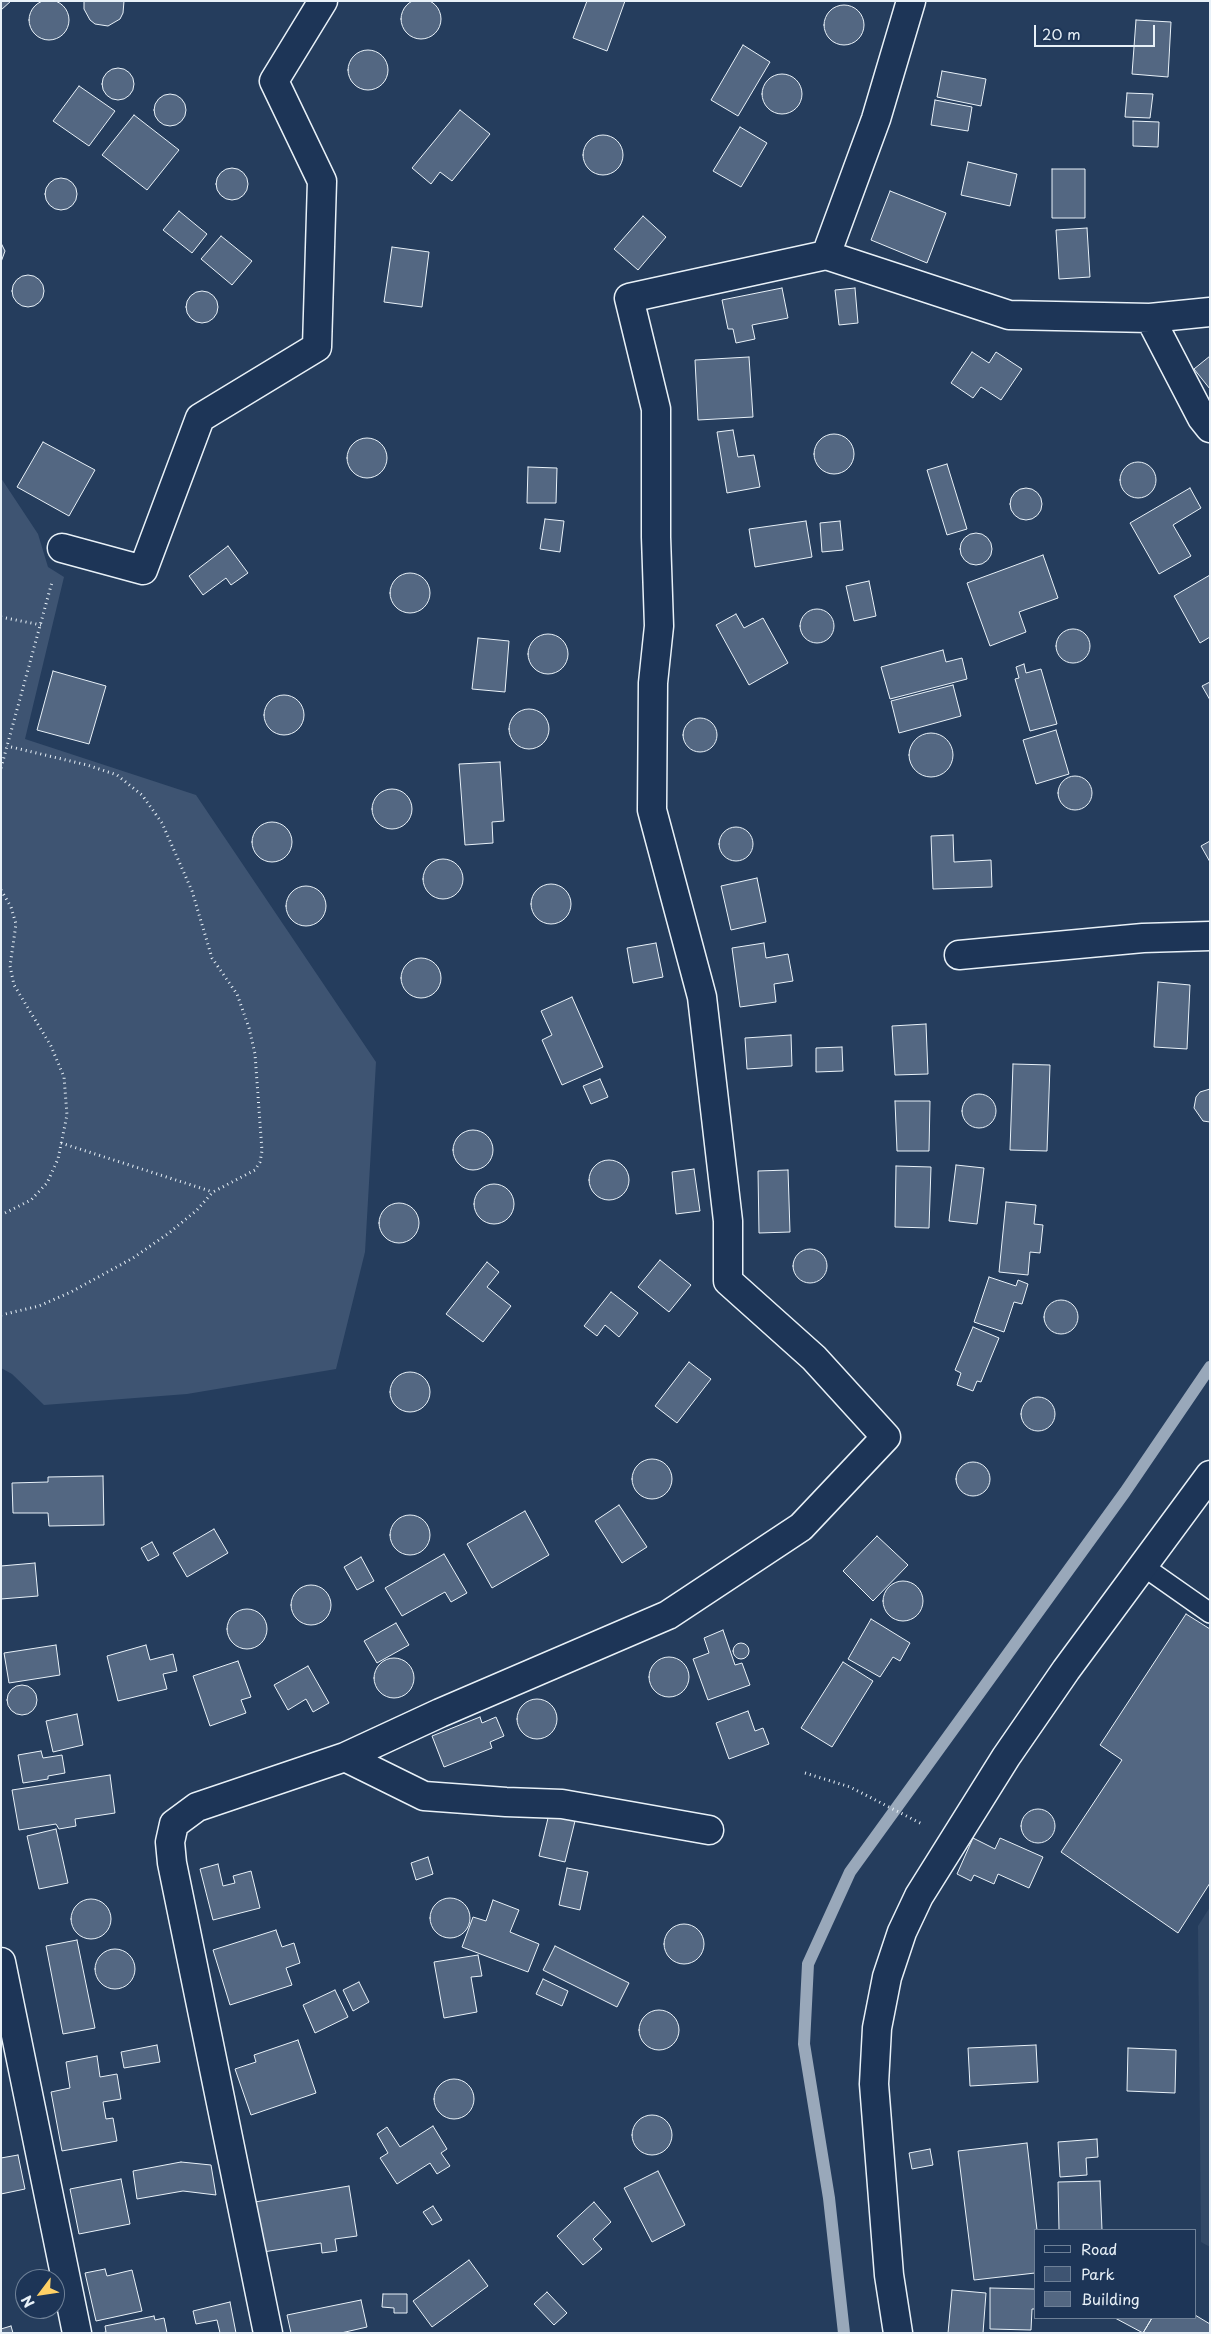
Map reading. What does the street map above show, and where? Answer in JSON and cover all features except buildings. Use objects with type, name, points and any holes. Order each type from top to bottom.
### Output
[{"type":"street","points":[[62,548],[143,570],[200,418],[317,347],[322,181],[274,80],[322,1]]},
{"type":"street","points":[[826,255],[876,119],[912,1]]},
{"type":"street","points":[[268,2333],[170,1842],[174,1824],[197,1807],[345,1757],[440,1713],[668,1615],[801,1527],[886,1437],[814,1358],[728,1281],[728,1221],[702,998],[652,810],[653,682],[659,626],[656,537],[656,409],[629,298],[826,255],[1008,314],[1150,318],[1210,312]]},
{"type":"street","points":[[1150,318],[1202,418],[1210,428]]},
{"type":"street","points":[[959,955],[1143,938],[1210,936]]},
{"type":"street","points":[[898,2333],[889,2275],[874,2084],[877,2028],[887,1978],[902,1932],[928,1881],[1006,1757],[1066,1670],[1210,1475]]},
{"type":"street","points":[[345,1757],[424,1796],[562,1804],[709,1830]]},
{"type":"street","points":[[1,1962],[77,2333]]},
{"type":"lane","points":[[1143,1566],[1210,1613]]},
{"type":"path","points":[[1,768],[62,548]]},
{"type":"path","points":[[1,617],[41,625]]},
{"type":"path","points":[[1,1315],[39,1306],[109,1272],[169,1233],[198,1210],[213,1192],[243,1178],[255,1170],[260,1162],[262,1151],[255,1054],[249,1028],[237,994],[212,958],[192,891],[162,823],[142,795],[117,775],[87,765],[7,746]]},
{"type":"path","points":[[1,890],[11,908],[16,924],[10,966],[14,985],[51,1046],[64,1077],[67,1115],[58,1159],[46,1183],[31,1200],[1,1215]]},
{"type":"path","points":[[61,1143],[213,1192]]},
{"type":"path","points":[[805,1773],[850,1787],[924,1825]]},
{"type":"shaded area","points":[[1210,1907],[1210,2247],[1201,2242],[1198,1926]]},
{"type":"green space","points":[[1,478],[38,534],[48,567],[64,577],[25,739],[196,795],[376,1062],[365,1252],[336,1369],[187,1394],[44,1405],[12,1374],[1,1368]]},
{"type":"waterway","points":[[844,2333],[829,2198],[804,2044],[808,1964],[850,1872],[1125,1492],[1210,1367]]}]
